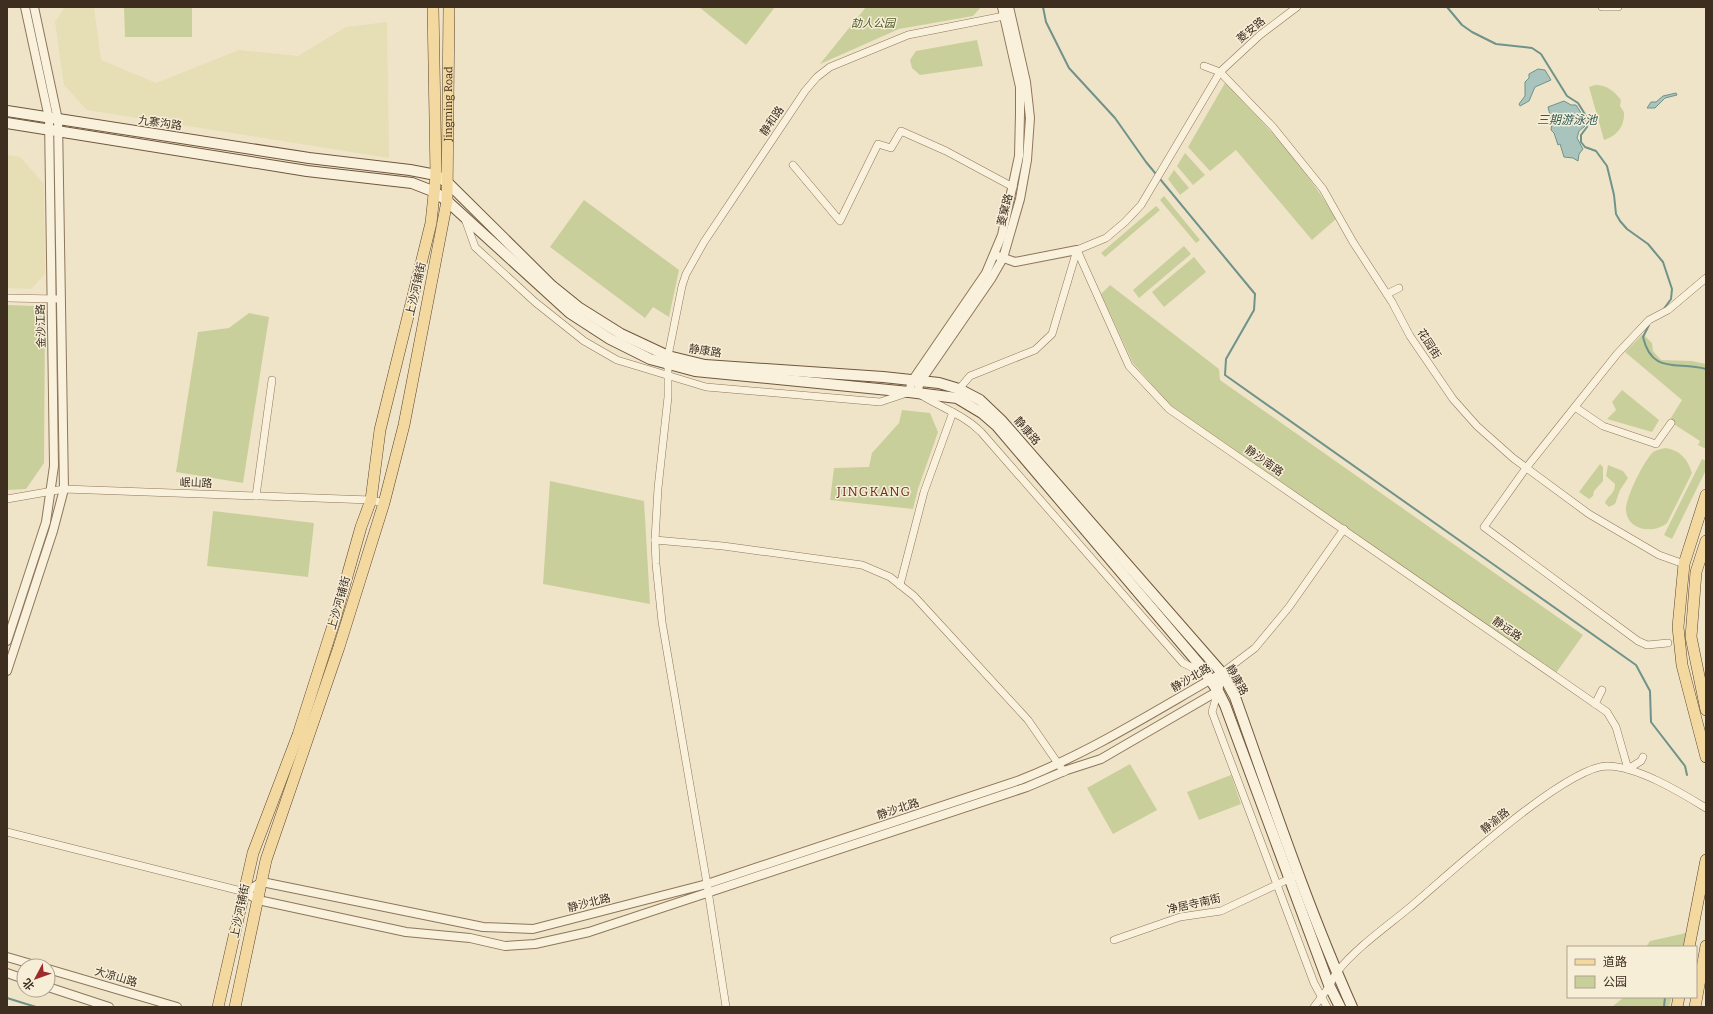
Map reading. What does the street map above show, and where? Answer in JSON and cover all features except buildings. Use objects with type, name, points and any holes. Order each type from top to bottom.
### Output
[{"type":"main road","name":"Jingming Road","points":[[433,7],[435,192]]},
{"type":"main road","name":"Jingming Road","points":[[447,201],[449,7]]},
{"type":"main road","name":"九寨沟路","points":[[7,111],[309,158],[410,170],[436,175]]},
{"type":"main road","points":[[7,123],[53,130]]},
{"type":"main road","name":"静康路","points":[[53,130],[307,171],[412,183],[435,192],[447,201],[570,313],[610,339],[650,359],[695,371],[912,392],[957,398],[975,408],[997,426],[1208,677],[1218,691],[1294,877],[1352,1007]]},
{"type":"main road","name":"静康路","points":[[436,175],[448,183],[552,286],[578,307],[668,365],[705,365],[882,377],[916,382],[939,383],[959,389],[980,400],[1001,420],[1222,673],[1234,697],[1329,985],[1340,1007]]},
{"type":"main road","name":"上沙河铺街","points":[[218,1007],[253,853],[298,735],[371,500],[380,430],[428,238],[435,192]]},
{"type":"main road","name":"上沙河铺街","points":[[235,1007],[266,860],[340,647],[384,503],[404,425],[441,240],[447,201]]},
{"type":"main road","points":[[1706,495],[1684,564],[1678,627],[1681,658],[1690,700],[1706,756]]},
{"type":"main road","points":[[1706,541],[1697,568],[1691,637],[1706,710]]},
{"type":"main road","points":[[1689,946],[1706,860]]},
{"type":"main road","points":[[1697,992],[1706,946]]},
{"type":"street","name":"金沙江路","points":[[25,7],[54,119]]},
{"type":"street","name":"金沙江路","points":[[7,641],[46,522],[52,492],[54,466],[51,299],[54,119],[34,7]]},
{"type":"street","name":"菱窠路","points":[[916,382],[991,279],[1003,258],[1020,199],[1027,160],[1030,118],[1026,82],[1008,12],[1002,7]]},
{"type":"street","name":"菱安路","points":[[1076,250],[1106,238],[1125,222],[1141,205],[1163,171],[1220,72],[1260,35],[1297,7]]},
{"type":"street","points":[[1602,7],[1618,7]]},
{"type":"street","name":"菱窠路","points":[[912,392],[916,382],[986,273],[1002,235],[1013,187],[1020,138],[1020,87],[1008,12]]},
{"type":"street","name":"静和路","points":[[726,1007],[662,622],[655,540],[668,365],[682,286],[692,262],[806,91],[817,77],[830,67],[908,35],[1008,12]]},
{"type":"street","points":[[1204,66],[1220,72]]},
{"type":"street","name":"花园街","points":[[1220,72],[1273,127],[1323,189],[1353,242],[1387,294],[1410,336],[1452,399],[1477,426],[1526,468],[1589,514],[1659,554],[1684,564]]},
{"type":"street","name":"金沙江路","points":[[7,671],[53,531],[64,490],[60,300],[53,130]]},
{"type":"street","points":[[793,165],[840,221],[878,144],[891,148],[901,131],[946,151],[1013,187]]},
{"type":"street","points":[[464,217],[475,247],[562,326],[617,360],[668,365],[706,387],[880,402],[912,392],[971,422],[1183,663],[1208,677]]},
{"type":"street","points":[[959,389],[970,376],[1035,350],[1052,334],[1076,250],[1015,262],[994,255]]},
{"type":"street","name":"静沙南路","points":[[1076,250],[1129,366],[1168,409],[1344,530]]},
{"type":"street","points":[[1668,643],[1647,645],[1638,641],[1484,527],[1526,468],[1617,354],[1649,320],[1668,310],[1706,278]]},
{"type":"street","points":[[1387,294],[1399,288]]},
{"type":"street","points":[[7,298],[60,300]]},
{"type":"street","points":[[256,496],[272,380]]},
{"type":"street","points":[[1575,407],[1603,426],[1656,444],[1671,423]]},
{"type":"street","points":[[900,585],[924,492],[953,412]]},
{"type":"street","name":"岷山路","points":[[7,499],[64,490],[371,500],[384,503]]},
{"type":"street","points":[[1222,673],[1255,648],[1289,607],[1344,530]]},
{"type":"street","name":"静远路","points":[[1344,530],[1607,712],[1616,728],[1628,769]]},
{"type":"street","points":[[655,540],[723,546],[862,565],[890,578],[914,596],[1028,720],[1064,772]]},
{"type":"street","points":[[1684,564],[1697,568]]},
{"type":"street","name":"静沙北路","points":[[244,892],[258,900],[406,932],[470,938],[505,946],[535,944],[589,932],[707,888],[1020,780],[1059,764],[1099,744],[1208,677],[1222,673],[1218,691],[1101,759],[1064,772],[1026,788],[707,888],[533,929],[483,927],[262,882]]},
{"type":"street","points":[[1595,704],[1602,690]]},
{"type":"street","points":[[1218,691],[1212,712],[1314,983],[1327,1007]]},
{"type":"street","points":[[1628,769],[1641,761],[1643,757]]},
{"type":"street","name":"静渝路","points":[[1314,1007],[1336,972],[1490,839],[1544,796],[1577,776],[1592,769],[1606,766],[1628,769],[1676,790],[1706,808]]},
{"type":"street","points":[[7,832],[244,892],[262,882]]},
{"type":"street","name":"净居寺南街","points":[[1114,940],[1180,917],[1221,911],[1294,877]]},
{"type":"street","name":"大凉山路","points":[[56,971],[177,1007]]},
{"type":"street","points":[[56,990],[109,1007]]},
{"type":"shaded area","points":[[65,7],[94,7],[101,60],[156,83],[239,50],[298,56],[346,27],[387,22],[389,158],[87,110],[64,85],[55,22]]},
{"type":"shaded area","points":[[7,155],[20,157],[44,184],[45,274],[31,289],[7,288]]},
{"type":"green space","points":[[124,7],[192,7],[192,37],[125,37]]},
{"type":"green space","points":[[699,7],[775,7],[746,45]]},
{"type":"green space","name":"劼人公园","points":[[866,7],[981,7],[973,16],[899,29],[820,64]]},
{"type":"green space","points":[[977,40],[983,66],[920,75],[912,68],[910,60],[916,51]]},
{"type":"green space","points":[[1225,83],[1270,131],[1299,165],[1336,219],[1312,240],[1236,150],[1210,171],[1188,147]]},
{"type":"green space","points":[[1595,85],[1607,87],[1616,94],[1621,100],[1620,106],[1624,112],[1622,126],[1613,136],[1604,140],[1589,87]]},
{"type":"green space","points":[[1185,153],[1205,175],[1193,185],[1177,166]]},
{"type":"green space","points":[[1174,170],[1189,188],[1180,195],[1168,179]]},
{"type":"green space","points":[[1164,196],[1200,240],[1196,243],[1160,200]]},
{"type":"green space","points":[[584,200],[679,270],[669,317],[653,307],[645,318],[550,247]]},
{"type":"green space","points":[[1156,206],[1160,210],[1105,257],[1101,253]]},
{"type":"green space","points":[[1184,246],[1191,254],[1139,298],[1133,290]]},
{"type":"green space","points":[[1194,257],[1206,272],[1164,307],[1152,292]]},
{"type":"green space","points":[[1110,285],[1219,369],[1220,380],[1583,635],[1556,673],[1170,405],[1133,363],[1101,294]]},
{"type":"green space","points":[[7,305],[35,306],[45,320],[44,463],[26,489],[7,490]]},
{"type":"green space","points":[[249,313],[269,317],[243,483],[176,472],[198,332],[229,328]]},
{"type":"green space","points":[[1643,334],[1652,343],[1653,351],[1661,360],[1692,361],[1706,364],[1706,449],[1698,445],[1700,441],[1669,421],[1682,400],[1625,352]]},
{"type":"green space","points":[[1622,390],[1659,420],[1652,432],[1607,419],[1616,410],[1612,402]]},
{"type":"green space","points":[[902,410],[930,413],[938,432],[918,489],[913,509],[830,500],[834,468],[869,467],[872,453],[899,423]]},
{"type":"green space","points":[[1665,448],[1679,453],[1688,463],[1692,473],[1667,523],[1655,529],[1642,529],[1631,523],[1626,511],[1627,505],[1640,471],[1649,457],[1654,451]]},
{"type":"green space","points":[[1702,459],[1706,461],[1706,470],[1672,539],[1664,535]]},
{"type":"green space","points":[[1600,464],[1603,467],[1603,481],[1594,491],[1593,496],[1589,499],[1579,492]]},
{"type":"green space","points":[[1608,465],[1623,471],[1628,478],[1620,490],[1615,504],[1609,507],[1605,503],[1613,492],[1615,484],[1606,476]]},
{"type":"green space","points":[[550,481],[644,501],[650,604],[543,584]]},
{"type":"green space","points":[[213,511],[314,523],[308,577],[207,566]]},
{"type":"green space","points":[[1130,764],[1157,810],[1113,834],[1087,788]]},
{"type":"green space","points":[[1231,775],[1241,804],[1199,820],[1187,792]]},
{"type":"green space","points":[[1686,933],[1683,946],[1647,946],[1650,941]]},
{"type":"green space","points":[[1623,998],[1672,998],[1669,1007],[1612,1007]]},
{"type":"water","points":[[1538,69],[1545,70],[1551,80],[1535,87],[1529,101],[1520,106],[1519,104],[1525,96],[1525,82],[1529,78],[1529,74]]},
{"type":"water","points":[[1676,93],[1677,95],[1665,98],[1655,108],[1647,108],[1651,102],[1656,102],[1663,96]]},
{"type":"water","name":"三期游泳池","points":[[1564,101],[1571,105],[1576,105],[1585,119],[1585,126],[1579,131],[1577,138],[1583,149],[1579,154],[1578,161],[1573,158],[1564,157],[1560,144],[1558,145],[1554,133],[1551,130],[1552,123],[1548,107]]},
{"type":"waterway","points":[[1043,7],[1046,22],[1069,68],[1115,118],[1146,162],[1255,294],[1254,310],[1226,359],[1225,375],[1636,665],[1650,691],[1651,722],[1685,766],[1687,775]]},
{"type":"waterway","points":[[1447,7],[1462,25],[1472,32],[1496,44],[1532,48],[1541,54],[1567,96],[1578,103],[1588,120],[1587,127],[1581,135],[1581,142],[1585,147],[1596,151],[1607,166],[1614,195],[1616,214],[1627,229],[1648,244],[1663,262],[1672,289],[1671,299],[1663,310]]},
{"type":"waterway","points":[[1649,325],[1643,337],[1647,349],[1659,362],[1706,369]]},
{"type":"waterway","points":[[7,998],[36,1007]]},
{"type":"waterway","points":[[1664,1007],[1665,998]]},
{"type":"district","name":"JINGKANG","points":[[874,491]]}]
